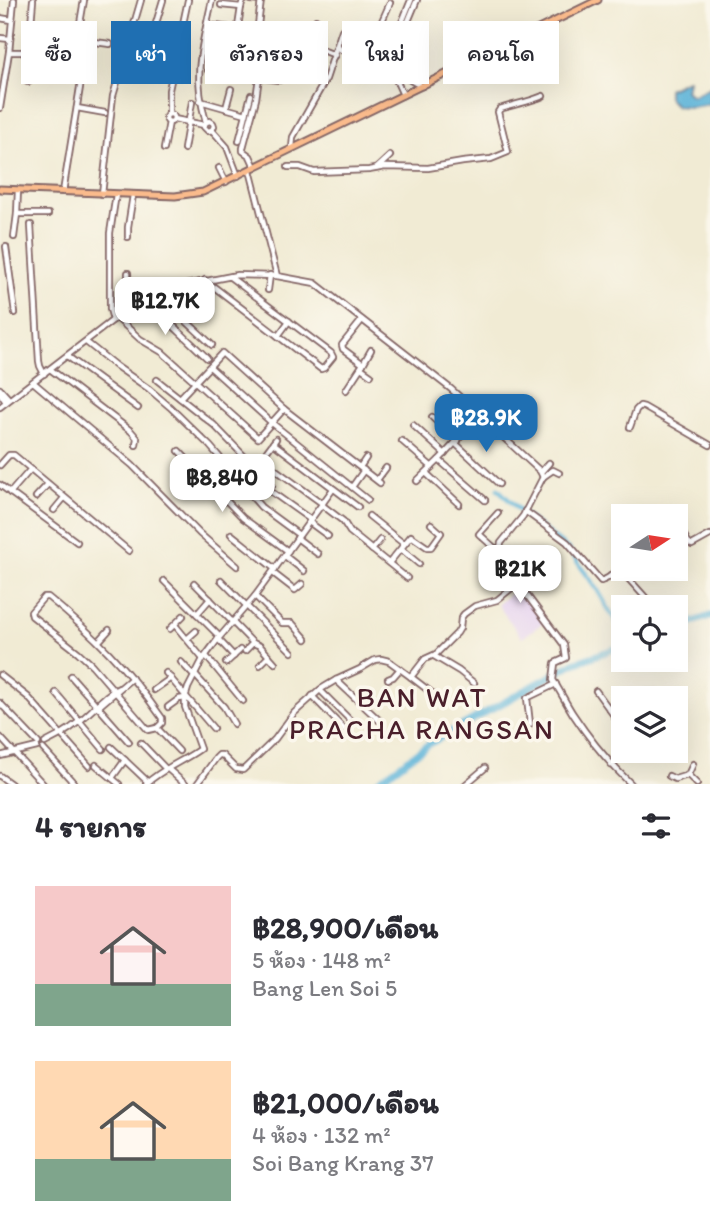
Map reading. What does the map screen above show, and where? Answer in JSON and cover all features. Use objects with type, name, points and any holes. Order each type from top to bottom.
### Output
[{"type":"main road","points":[[0,189],[133,195],[189,195],[203,192],[598,0]]},
{"type":"street","points":[[0,108],[9,55],[14,0]]},
{"type":"street","points":[[27,0],[33,0],[31,21]]},
{"type":"street","points":[[80,21],[84,0]]},
{"type":"street","points":[[102,194],[113,96],[141,0]]},
{"type":"street","points":[[157,21],[163,0]]},
{"type":"street","points":[[184,21],[188,0]]},
{"type":"street","points":[[205,123],[198,72],[212,0]]},
{"type":"street","points":[[239,21],[245,0]]},
{"type":"street","points":[[251,0],[261,0],[259,21]]},
{"type":"street","points":[[411,0],[411,8]]},
{"type":"street","points":[[404,21],[416,0]]},
{"type":"street","points":[[382,21],[390,3]]},
{"type":"street","points":[[220,5],[241,7]]},
{"type":"street","points":[[0,18],[12,20]]},
{"type":"street","points":[[316,20],[309,45],[335,55]]},
{"type":"street","points":[[292,149],[293,137],[326,79],[342,30]]},
{"type":"street","points":[[0,38],[10,39]]},
{"type":"street","points":[[97,42],[110,44]]},
{"type":"street","points":[[337,47],[342,50]]},
{"type":"street","points":[[0,57],[21,53]]},
{"type":"street","points":[[63,192],[81,84]]},
{"type":"street","points":[[170,84],[169,114],[166,119],[213,123],[212,130],[227,147],[238,176]]},
{"type":"street","points":[[258,84],[243,148],[250,156],[277,276]]},
{"type":"street","points":[[400,84],[403,95]]},
{"type":"street","points":[[417,84],[422,86]]},
{"type":"street","points":[[226,108],[231,89]]},
{"type":"street","points":[[239,141],[251,95]]},
{"type":"street","points":[[288,167],[300,167],[314,173],[385,167],[428,168],[491,159],[508,152],[498,112],[500,109],[528,103],[543,96]]},
{"type":"street","points":[[201,101],[246,114]]},
{"type":"street","points":[[184,149],[192,102]]},
{"type":"street","points":[[77,108],[105,113]]},
{"type":"street","points":[[164,149],[171,120]]},
{"type":"street","points":[[377,169],[390,156]]},
{"type":"street","points":[[219,168],[226,181]]},
{"type":"street","points":[[14,237],[18,190]]},
{"type":"street","points":[[116,194],[110,233],[110,309],[114,319],[162,352],[258,438],[284,409]]},
{"type":"street","points":[[128,237],[133,195]]},
{"type":"street","points":[[17,214],[48,214]]},
{"type":"street","points":[[30,225],[39,361],[44,374]]},
{"type":"street","points":[[6,247],[15,313]]},
{"type":"street","points":[[128,273],[130,306]]},
{"type":"street","points":[[0,277],[10,275]]},
{"type":"street","points":[[268,290],[270,275]]},
{"type":"street","points":[[0,407],[142,297],[230,276],[270,275],[315,283],[445,383],[542,475]]},
{"type":"street","points":[[205,281],[321,369],[324,368],[333,355],[230,276]]},
{"type":"street","points":[[155,292],[212,345]]},
{"type":"street","points":[[142,297],[207,358]]},
{"type":"street","points":[[362,320],[342,347],[371,375]]},
{"type":"street","points":[[278,336],[289,321]]},
{"type":"street","points":[[86,342],[170,407],[228,467]]},
{"type":"street","points":[[346,390],[371,350]]},
{"type":"street","points":[[180,398],[222,353],[284,409],[379,482],[386,468]]},
{"type":"street","points":[[67,356],[138,408]]},
{"type":"street","points":[[210,367],[272,423],[368,500]]},
{"type":"street","points":[[50,369],[131,431],[137,438],[136,445]]},
{"type":"street","points":[[157,380],[214,425],[272,485]]},
{"type":"street","points":[[33,382],[132,466],[200,534],[237,566]]},
{"type":"street","points":[[0,391],[8,400]]},
{"type":"street","points":[[630,426],[640,406],[710,445]]},
{"type":"street","points":[[432,417],[499,484]]},
{"type":"street","points":[[417,481],[473,429],[482,417]]},
{"type":"street","points":[[413,425],[445,454]]},
{"type":"street","points":[[267,451],[274,441],[358,507]]},
{"type":"street","points":[[402,442],[432,467]]},
{"type":"street","points":[[178,451],[243,518],[304,571]]},
{"type":"street","points":[[0,466],[12,455],[129,551]]},
{"type":"street","points":[[352,487],[366,458]]},
{"type":"street","points":[[439,460],[485,500]]},
{"type":"street","points":[[488,563],[499,554],[501,543],[524,513],[549,463]]},
{"type":"street","points":[[272,467],[343,522],[350,532],[407,578]]},
{"type":"street","points":[[10,493],[30,470]]},
{"type":"street","points":[[542,475],[553,470],[559,473]]},
{"type":"street","points":[[426,473],[459,504]]},
{"type":"street","points":[[232,474],[261,507],[318,554]]},
{"type":"street","points":[[36,497],[48,484]]},
{"type":"street","points":[[0,485],[77,542]]},
{"type":"street","points":[[111,747],[147,783],[200,749],[187,716],[185,697],[204,658],[255,596],[333,489]]},
{"type":"street","points":[[273,493],[328,536]]},
{"type":"street","points":[[54,510],[64,498]]},
{"type":"street","points":[[498,513],[479,534],[499,554],[502,562],[564,645],[565,658],[555,663],[554,682],[574,715],[611,765],[631,784]]},
{"type":"street","points":[[524,513],[566,542],[600,580],[605,580],[611,574]]},
{"type":"street","points":[[369,516],[419,564]]},
{"type":"street","points":[[389,563],[409,538],[413,537],[430,547],[440,535],[440,531],[431,524]]},
{"type":"street","points":[[232,534],[295,590],[302,584]]},
{"type":"street","points":[[688,542],[692,545],[710,535]]},
{"type":"street","points":[[372,550],[380,540]]},
{"type":"street","points":[[221,580],[292,652]]},
{"type":"street","points":[[164,581],[234,656]]},
{"type":"street","points":[[630,581],[643,595]]},
{"type":"street","points":[[411,677],[425,659],[434,656],[459,630],[464,614],[475,606],[497,600],[519,582]]},
{"type":"street","points":[[194,583],[275,663]]},
{"type":"street","points":[[255,596],[282,623],[292,623],[306,639]]},
{"type":"street","points":[[48,597],[99,641],[132,678],[162,718],[162,723],[157,728],[148,730],[116,690],[78,652],[34,618],[32,612],[43,598],[48,597]]},
{"type":"street","points":[[197,614],[210,599]]},
{"type":"street","points":[[183,616],[173,627],[243,701]]},
{"type":"street","points":[[99,641],[109,630]]},
{"type":"street","points":[[187,639],[196,631]]},
{"type":"street","points":[[226,663],[253,643]]},
{"type":"street","points":[[260,665],[269,656]]},
{"type":"street","points":[[434,656],[474,683]]},
{"type":"street","points":[[197,784],[219,755],[236,769],[243,770],[275,739],[294,713],[312,696],[377,659],[388,661],[441,700]]},
{"type":"street","points":[[181,662],[224,707],[234,724]]},
{"type":"street","points":[[388,679],[395,676],[400,669]]},
{"type":"street","points":[[166,673],[213,728]]},
{"type":"street","points":[[0,675],[28,697],[89,766]]},
{"type":"street","points":[[71,676],[129,742]]},
{"type":"street","points":[[0,756],[41,745],[61,734],[132,678]]},
{"type":"street","points":[[154,690],[171,678]]},
{"type":"street","points":[[336,680],[381,722]]},
{"type":"street","points":[[530,724],[527,698],[554,682]]},
{"type":"street","points":[[320,690],[349,719]]},
{"type":"street","points":[[596,691],[611,712]]},
{"type":"street","points":[[56,693],[103,749]]},
{"type":"street","points":[[312,696],[346,731]]},
{"type":"street","points":[[167,707],[185,697]]},
{"type":"street","points":[[0,703],[73,782]]},
{"type":"street","points":[[157,728],[179,751]]},
{"type":"street","points":[[0,737],[43,784]]},
{"type":"street","points":[[141,743],[185,784]]},
{"type":"street","points":[[112,778],[125,760]]},
{"type":"street","points":[[96,765],[119,784]]},
{"type":"street","points":[[669,776],[675,779],[688,775],[693,765]]},
{"type":"street","points":[[466,784],[485,768]]},
{"type":"street","points":[[688,775],[697,784]]},
{"type":"street","points":[[0,776],[11,784]]},
{"type":"shaded area","points":[[518,588],[544,622],[522,638],[497,604]]},
{"type":"water","points":[[688,80],[686,91],[692,96],[710,87],[710,104],[676,106],[668,97],[668,89]]},
{"type":"waterway","points":[[498,489],[521,512],[569,550],[611,613]]},
{"type":"waterway","points":[[688,624],[710,616]]},
{"type":"waterway","points":[[374,784],[429,744],[574,663],[611,650]]},
{"type":"district","name":"BAN WAT PRACHA RANGSAN","points":[[422,713]]}]
